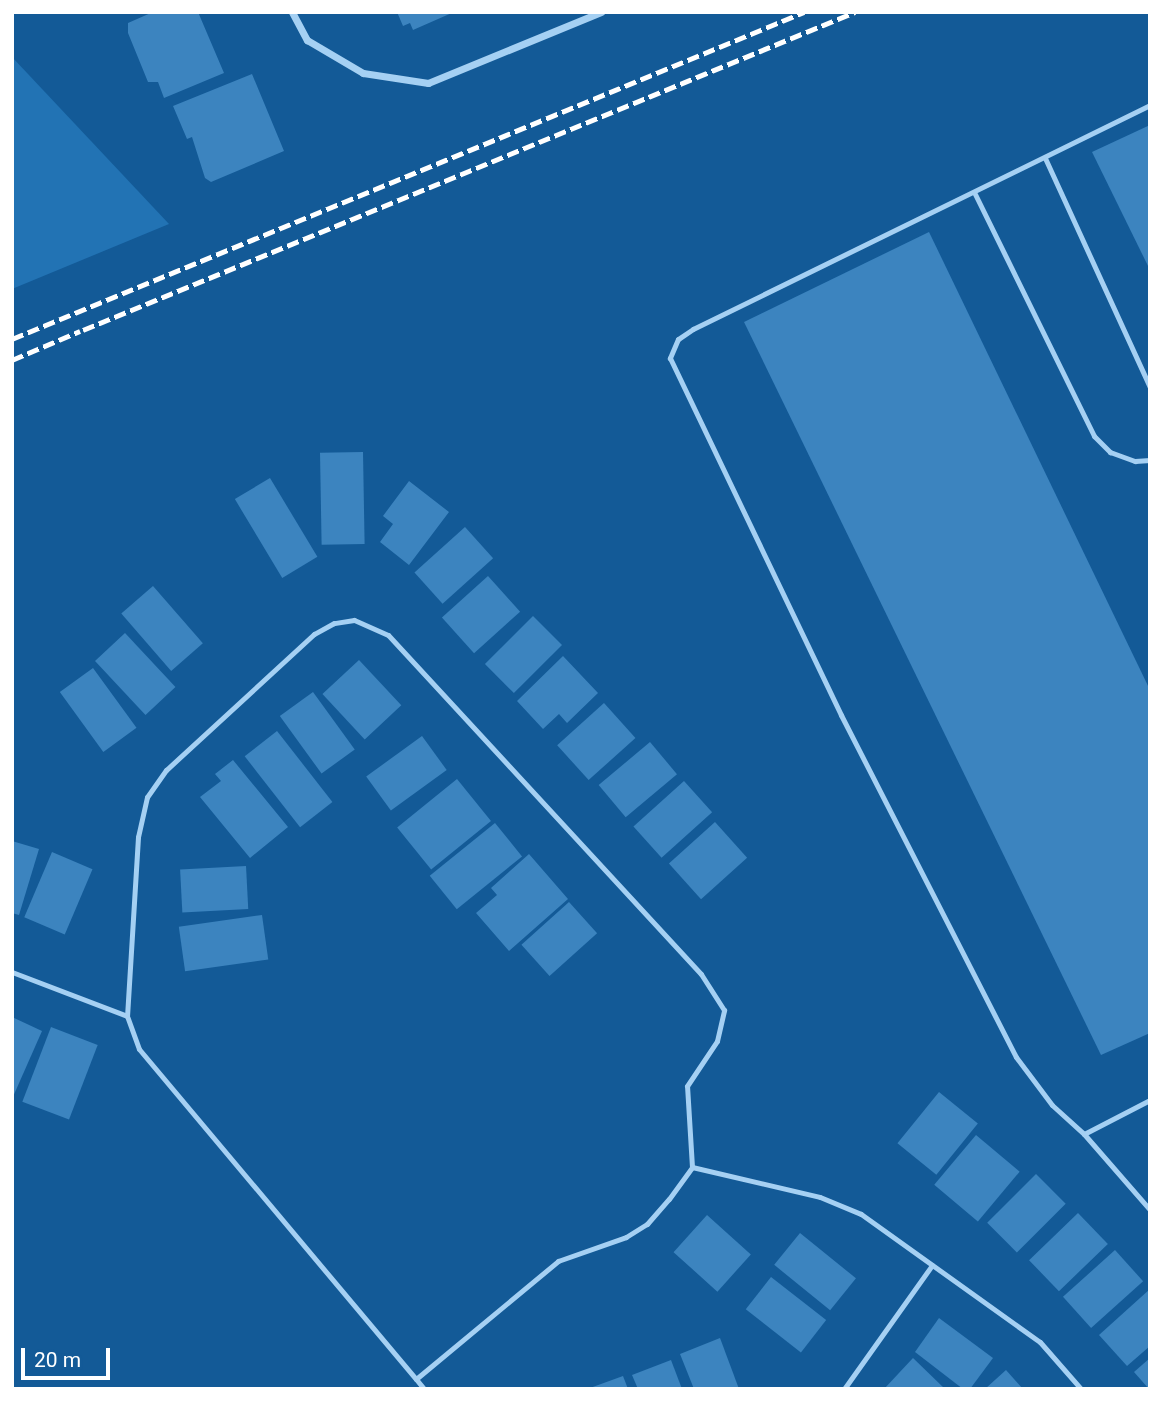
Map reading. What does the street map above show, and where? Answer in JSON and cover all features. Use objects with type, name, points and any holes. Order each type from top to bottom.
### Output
[{"type":"street","points":[[292,12],[307,40],[363,73],[428,83],[601,12]]},
{"type":"lane","points":[[1150,105],[975,194],[693,329],[678,339],[670,358],[841,715],[1016,1057],[1052,1105],[1084,1134],[1150,1210]]},
{"type":"lane","points":[[1045,158],[1150,387]]},
{"type":"lane","points":[[975,194],[1094,436],[1110,452],[1135,461],[1150,460]]},
{"type":"lane","points":[[416,1380],[558,1261],[576,1251],[626,1237],[647,1224],[692,1167],[687,1086],[717,1041],[724,1022],[716,992],[388,635],[362,623],[334,623],[314,634],[166,771],[147,797],[138,837],[127,1016],[139,1049],[416,1380],[424,1389]]},
{"type":"lane","points":[[12,972],[127,1016]]},
{"type":"lane","points":[[1084,1134],[1150,1100]]},
{"type":"lane","points":[[692,1167],[845,1206],[1040,1342],[1081,1389]]},
{"type":"lane","points":[[844,1389],[932,1265]]},
{"type":"shaded area","points":[[12,57],[169,224],[12,289]]},
{"type":"building","points":[[153,12],[198,12],[224,73],[164,98],[158,82],[148,82],[128,33],[128,23]]},
{"type":"building","points":[[397,12],[454,12],[413,30],[410,23],[403,26]]},
{"type":"building","points":[[252,74],[284,151],[211,182],[205,178],[192,137],[187,139],[173,106]]},
{"type":"building","points":[[1150,125],[1150,270],[1092,152]]},
{"type":"building","points":[[929,232],[1150,690],[1150,1033],[1101,1055],[744,322]]},
{"type":"building","points":[[363,452],[365,544],[322,545],[320,453]]},
{"type":"building","points":[[270,478],[317,557],[282,578],[235,499]]},
{"type":"building","points":[[409,481],[449,512],[409,565],[380,542],[393,524],[383,516]]},
{"type":"building","points":[[465,527],[493,558],[443,604],[414,573]]},
{"type":"building","points":[[488,576],[520,612],[474,653],[442,617]]},
{"type":"building","points":[[153,586],[203,643],[171,671],[121,614]]},
{"type":"building","points":[[533,616],[562,645],[514,693],[485,664]]},
{"type":"building","points":[[125,633],[175,687],[145,715],[95,661]]},
{"type":"building","points":[[563,656],[598,693],[567,723],[559,714],[543,729],[517,701]]},
{"type":"building","points":[[359,660],[401,705],[365,739],[322,694]]},
{"type":"building","points":[[93,668],[136,728],[103,752],[60,692]]},
{"type":"building","points":[[313,692],[355,749],[322,774],[280,716]]},
{"type":"building","points":[[604,703],[635,738],[589,780],[557,745]]},
{"type":"building","points":[[277,731],[332,802],[300,827],[245,756]]},
{"type":"building","points":[[422,736],[447,770],[391,811],[366,777]]},
{"type":"building","points":[[650,742],[677,774],[626,817],[599,785]]},
{"type":"building","points":[[233,760],[288,827],[250,858],[200,797],[221,781],[215,774]]},
{"type":"building","points":[[457,779],[491,821],[431,869],[397,827]]},
{"type":"building","points":[[684,781],[712,812],[662,858],[633,827]]},
{"type":"building","points":[[715,822],[747,858],[701,899],[669,863]]},
{"type":"building","points":[[495,823],[522,856],[457,909],[430,876]]},
{"type":"building","points":[[12,841],[39,849],[19,915],[12,913]]},
{"type":"building","points":[[52,852],[93,869],[65,935],[24,917]]},
{"type":"building","points":[[529,854],[568,899],[509,951],[476,913],[497,895],[491,888]]},
{"type":"building","points":[[246,866],[248,909],[182,912],[180,869]]},
{"type":"building","points":[[569,902],[597,933],[550,976],[521,945]]},
{"type":"building","points":[[262,915],[268,960],[185,971],[179,927]]},
{"type":"building","points":[[12,1017],[42,1031],[12,1099]]},
{"type":"building","points":[[51,1027],[98,1045],[69,1120],[22,1102]]},
{"type":"building","points":[[939,1092],[978,1123],[936,1175],[897,1143]]},
{"type":"building","points":[[976,1135],[1020,1172],[978,1221],[934,1185]]},
{"type":"building","points":[[1036,1174],[1066,1204],[1017,1252],[987,1223]]},
{"type":"building","points":[[1078,1213],[1108,1244],[1059,1291],[1029,1260]]},
{"type":"building","points":[[707,1215],[751,1254],[717,1292],[674,1252]]},
{"type":"building","points":[[800,1233],[856,1278],[830,1310],[774,1265]]},
{"type":"building","points":[[1115,1250],[1143,1281],[1091,1328],[1063,1297]]},
{"type":"building","points":[[771,1277],[826,1320],[801,1352],[746,1309]]},
{"type":"building","points":[[1150,1289],[1150,1346],[1127,1366],[1099,1335]]},
{"type":"building","points":[[939,1318],[993,1358],[970,1389],[963,1389],[915,1352]]},
{"type":"building","points":[[720,1338],[739,1389],[694,1389],[680,1354]]},
{"type":"building","points":[[913,1358],[945,1389],[884,1389]]},
{"type":"building","points":[[1150,1358],[1150,1389],[1149,1389],[1134,1372]]},
{"type":"building","points":[[671,1360],[682,1389],[638,1389],[632,1375]]},
{"type":"building","points":[[1006,1370],[1023,1389],[985,1389]]},
{"type":"building","points":[[623,1376],[628,1389],[590,1389],[590,1388]]},
{"type":"railway","points":[[12,339],[804,12]]},
{"type":"railway","points":[[83,330],[855,12]]},
{"type":"railway","points":[[12,360],[80,331]]}]
